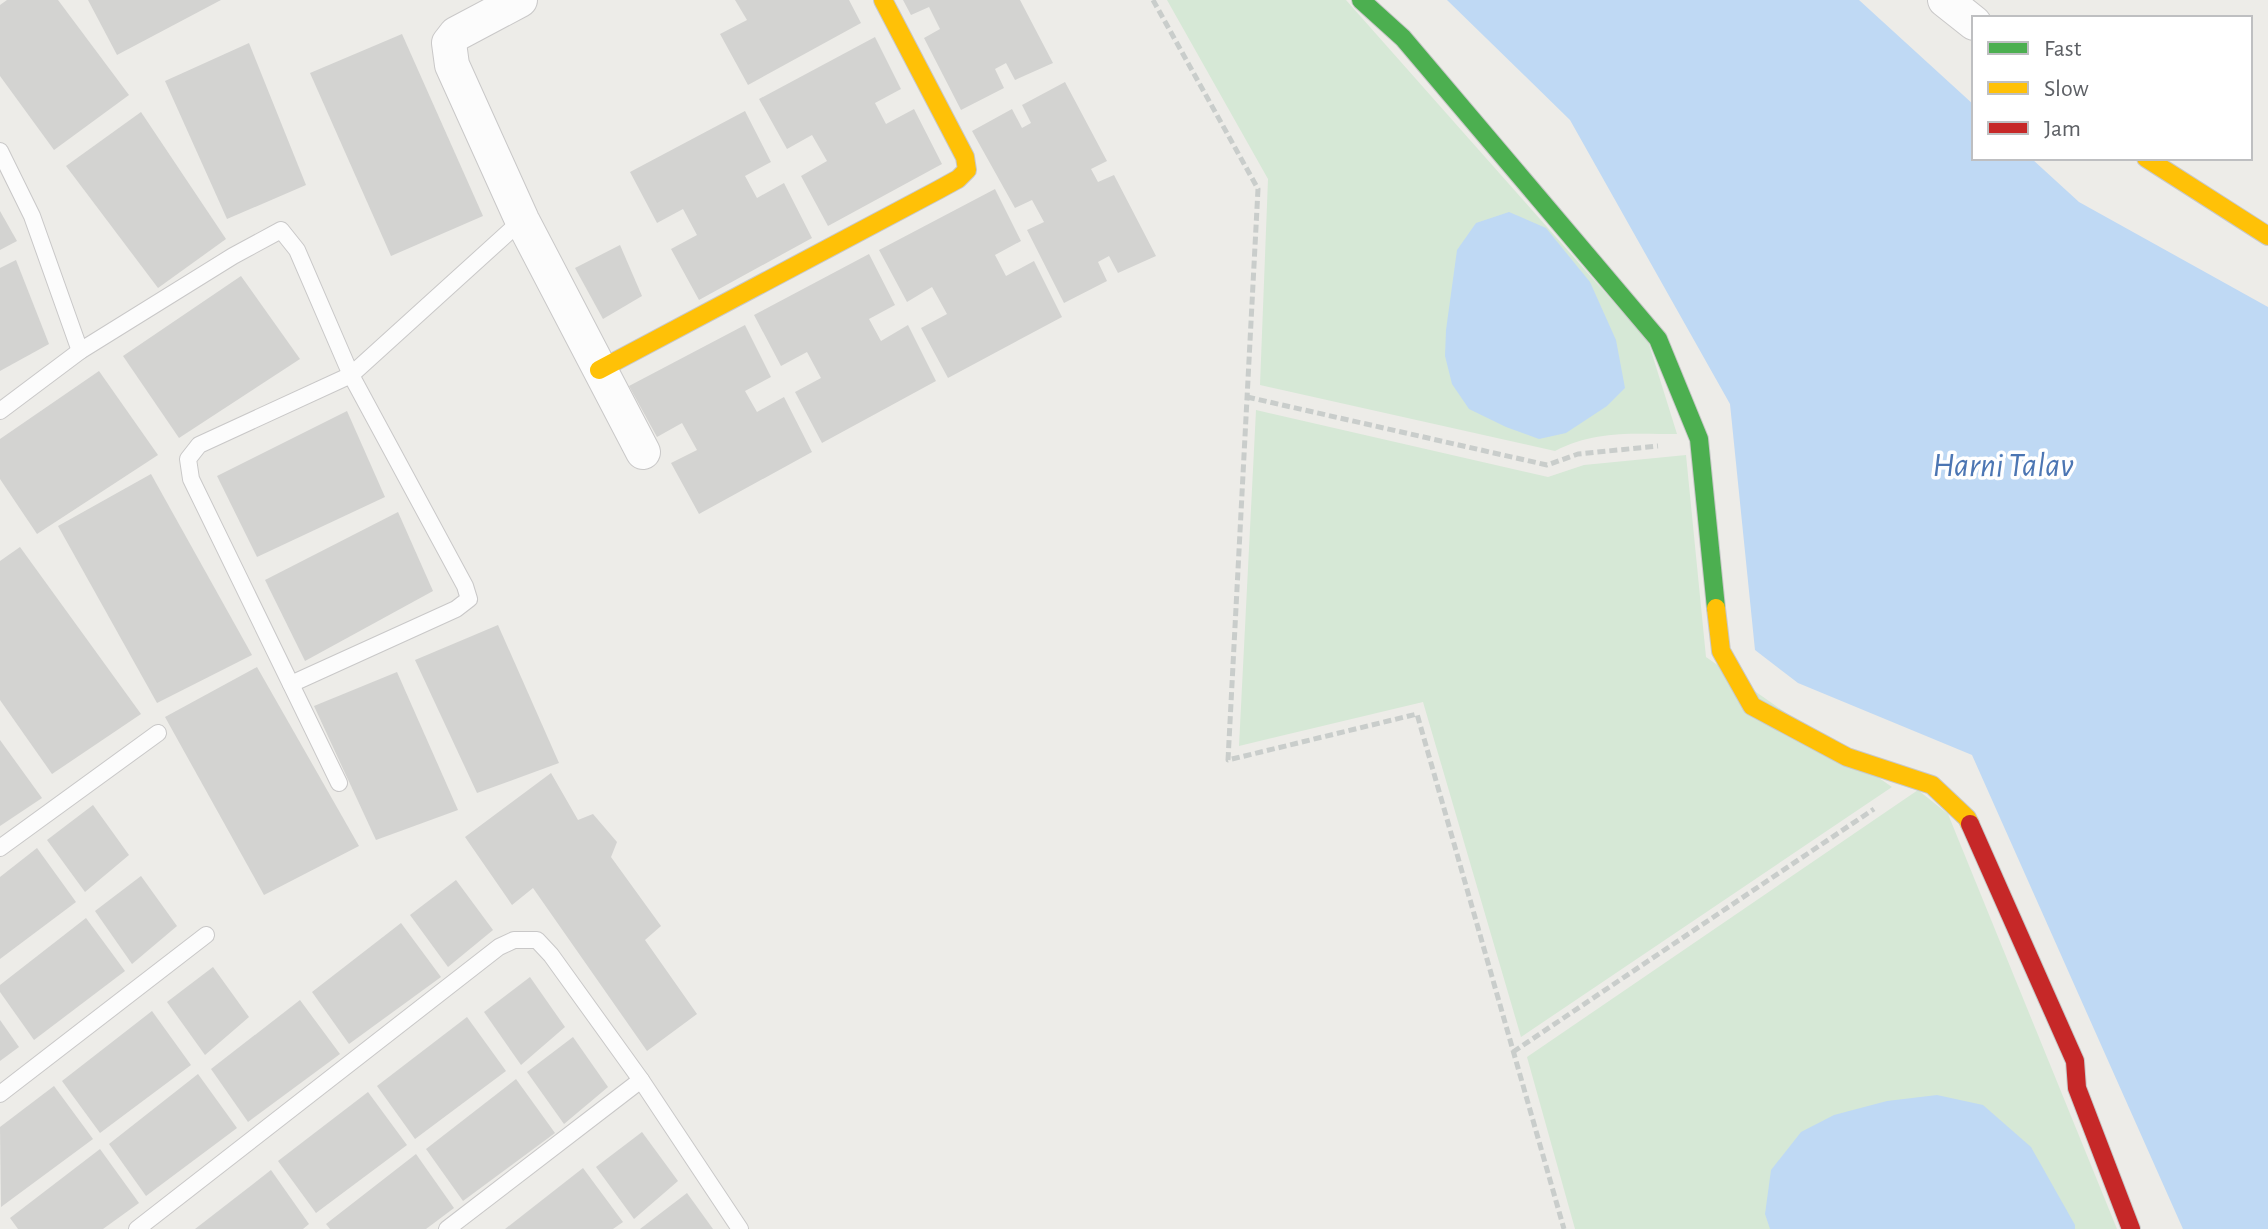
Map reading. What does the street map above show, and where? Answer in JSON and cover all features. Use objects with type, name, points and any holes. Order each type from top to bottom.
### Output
[{"type":"street","points":[[520,0],[464,27],[449,43],[452,65],[522,220],[643,452]]},
{"type":"street","points":[[599,370],[938,190],[967,170],[965,157],[883,0]]},
{"type":"street","points":[[1361,0],[1403,38],[1658,339],[1699,439],[1721,651],[1752,706],[1847,757],[1932,785],[1967,818],[2075,1061],[2077,1088],[2131,1229]]},
{"type":"street","points":[[1945,0],[1972,21]]},
{"type":"street","points":[[2149,160],[2268,236]]},
{"type":"lane","points":[[0,151],[32,216],[80,351]]},
{"type":"lane","points":[[339,783],[191,479],[188,459],[199,445],[351,375],[522,220]]},
{"type":"lane","points":[[0,411],[80,351],[233,256],[281,230],[297,250],[351,375],[465,586],[469,599],[456,609],[291,684]]},
{"type":"lane","points":[[0,848],[158,733]]},
{"type":"lane","points":[[0,1094],[206,935]]},
{"type":"lane","points":[[137,1229],[486,957],[514,940],[537,940],[551,955],[641,1080],[740,1229]]},
{"type":"lane","points":[[447,1229],[641,1080]]},
{"type":"path","points":[[1153,0],[1258,189],[1228,760],[1417,714],[1564,1229]]},
{"type":"path","points":[[1247,397],[1547,465],[1578,454],[1699,439]]},
{"type":"path","points":[[1513,1052],[1918,780]]},
{"type":"green space","points":[[1167,0],[1346,0],[1648,341],[1677,434],[1599,436],[1555,451],[1260,385],[1268,179]]},
{"type":"green space","points":[[1256,410],[1548,477],[1584,465],[1686,455],[1706,657],[1892,787],[1521,1037],[1423,702],[1239,746]]},
{"type":"green space","points":[[1918,790],[1948,814],[2117,1229],[1575,1229],[1527,1057]]},
{"type":"water","name":"Harni Talav","points":[[1447,0],[1859,0],[1972,103],[1972,160],[2033,160],[2079,202],[2268,307],[2268,1229],[2183,1229],[1972,755],[1798,683],[1755,650],[1730,404],[1570,120]]},
{"type":"water","points":[[1509,212],[1546,228],[1590,282],[1616,340],[1625,388],[1607,406],[1566,433],[1539,439],[1469,409],[1452,384],[1445,356],[1457,250],[1476,223]]},
{"type":"water","points":[[1937,1095],[1983,1105],[2031,1147],[2075,1229],[1770,1229],[1765,1214],[1771,1170],[1801,1132],[1834,1115],[1887,1101]]},
{"type":"building","points":[[7,0],[58,0],[129,95],[54,150],[0,76],[0,5]]},
{"type":"building","points":[[88,0],[221,0],[117,55]]},
{"type":"building","points":[[735,0],[849,0],[861,23],[748,85],[720,34],[747,20]]},
{"type":"building","points":[[903,0],[1020,0],[1053,63],[1015,80],[1006,63],[995,69],[1004,88],[961,110],[924,38],[940,29],[929,7],[911,15]]},
{"type":"building","points":[[402,34],[483,216],[391,256],[310,73]]},
{"type":"building","points":[[875,37],[901,89],[875,103],[886,124],[914,109],[942,164],[828,226],[801,176],[827,161],[812,135],[787,149],[759,99]]},
{"type":"building","points":[[249,43],[306,185],[227,219],[165,81]]},
{"type":"building","points":[[1065,82],[1107,161],[1091,169],[1098,182],[1114,175],[1156,256],[1118,273],[1109,256],[1098,262],[1107,281],[1064,303],[1027,230],[1044,222],[1032,200],[1015,208],[972,131],[1012,109],[1022,128],[1031,123],[1022,105]]},
{"type":"building","points":[[745,111],[771,162],[745,176],[757,198],[784,183],[812,238],[699,300],[671,249],[697,235],[683,209],[657,223],[630,172]]},
{"type":"building","points":[[141,112],[226,239],[158,288],[66,166]]},
{"type":"building","points":[[995,189],[1021,241],[995,255],[1006,276],[1034,261],[1062,317],[948,378],[921,328],[947,314],[932,287],[907,302],[879,250]]},
{"type":"building","points":[[0,211],[17,241],[0,250]]},
{"type":"building","points":[[620,245],[642,296],[603,319],[575,268]]},
{"type":"building","points":[[869,254],[895,305],[869,319],[881,341],[908,325],[936,381],[822,443],[795,392],[821,378],[807,352],[781,366],[754,315]]},
{"type":"building","points":[[16,260],[49,344],[0,371],[0,268]]},
{"type":"building","points":[[241,276],[300,359],[179,438],[123,356]]},
{"type":"building","points":[[745,325],[771,377],[745,391],[757,412],[784,397],[812,452],[699,514],[671,463],[697,450],[682,423],[657,437],[629,386]]},
{"type":"building","points":[[99,371],[158,455],[37,534],[0,479],[0,439]]},
{"type":"building","points":[[347,411],[385,497],[257,557],[217,476]]},
{"type":"building","points":[[151,474],[252,655],[157,703],[58,526]]},
{"type":"building","points":[[398,512],[433,591],[305,661],[265,580]]},
{"type":"building","points":[[20,547],[141,714],[52,774],[0,700],[0,561]]},
{"type":"building","points":[[498,625],[559,763],[477,793],[415,660]]},
{"type":"building","points":[[257,667],[359,846],[264,895],[165,717]]},
{"type":"building","points":[[397,672],[458,810],[376,840],[314,706]]},
{"type":"building","points":[[0,740],[42,798],[0,826]]},
{"type":"building","points":[[551,773],[578,820],[593,814],[617,842],[611,857],[661,926],[645,940],[697,1014],[647,1051],[533,888],[512,905],[465,837]]},
{"type":"building","points":[[93,805],[129,855],[85,892],[47,840]]},
{"type":"building","points":[[37,848],[76,902],[0,959],[0,877]]},
{"type":"building","points":[[141,876],[177,926],[132,964],[95,911]]},
{"type":"building","points":[[456,880],[493,930],[448,967],[410,915]]},
{"type":"building","points":[[86,918],[125,971],[34,1040],[0,992],[0,985]]},
{"type":"building","points":[[401,923],[441,977],[349,1044],[312,992]]},
{"type":"building","points":[[213,967],[249,1017],[205,1055],[167,1002]]},
{"type":"building","points":[[530,977],[565,1027],[521,1065],[484,1012]]},
{"type":"building","points":[[300,1000],[340,1054],[248,1122],[211,1069]]},
{"type":"building","points":[[152,1011],[191,1065],[100,1133],[62,1081]]},
{"type":"building","points":[[467,1017],[506,1071],[415,1139],[377,1086]]},
{"type":"building","points":[[0,1020],[19,1047],[0,1061]]},
{"type":"building","points":[[573,1037],[608,1087],[564,1124],[527,1072]]},
{"type":"building","points":[[198,1074],[237,1128],[146,1196],[109,1144]]},
{"type":"building","points":[[516,1079],[555,1133],[463,1201],[426,1149]]},
{"type":"building","points":[[54,1086],[93,1139],[1,1207],[0,1127]]},
{"type":"building","points":[[368,1092],[407,1145],[316,1213],[278,1161]]},
{"type":"building","points":[[642,1132],[678,1181],[634,1219],[596,1167]]},
{"type":"building","points":[[100,1149],[139,1203],[103,1229],[18,1229],[10,1218]]},
{"type":"building","points":[[416,1154],[454,1208],[426,1229],[330,1229],[326,1224]]},
{"type":"building","points":[[583,1168],[623,1222],[613,1229],[505,1229]]},
{"type":"building","points":[[271,1170],[309,1224],[303,1229],[195,1229]]},
{"type":"building","points":[[687,1193],[713,1229],[640,1229]]},
{"type":"traffic: fast","points":[[1361,0],[1403,38],[1658,339],[1699,439],[1716,608]]},
{"type":"traffic: slow","points":[[599,370],[938,190],[967,170],[965,157],[883,0]]},
{"type":"traffic: slow","points":[[2149,160],[2268,236]]},
{"type":"traffic: slow","points":[[1716,608],[1721,651],[1752,706],[1847,757],[1932,785],[1970,824]]},
{"type":"traffic: jam","points":[[1970,824],[2075,1061],[2077,1088],[2131,1229]]}]
